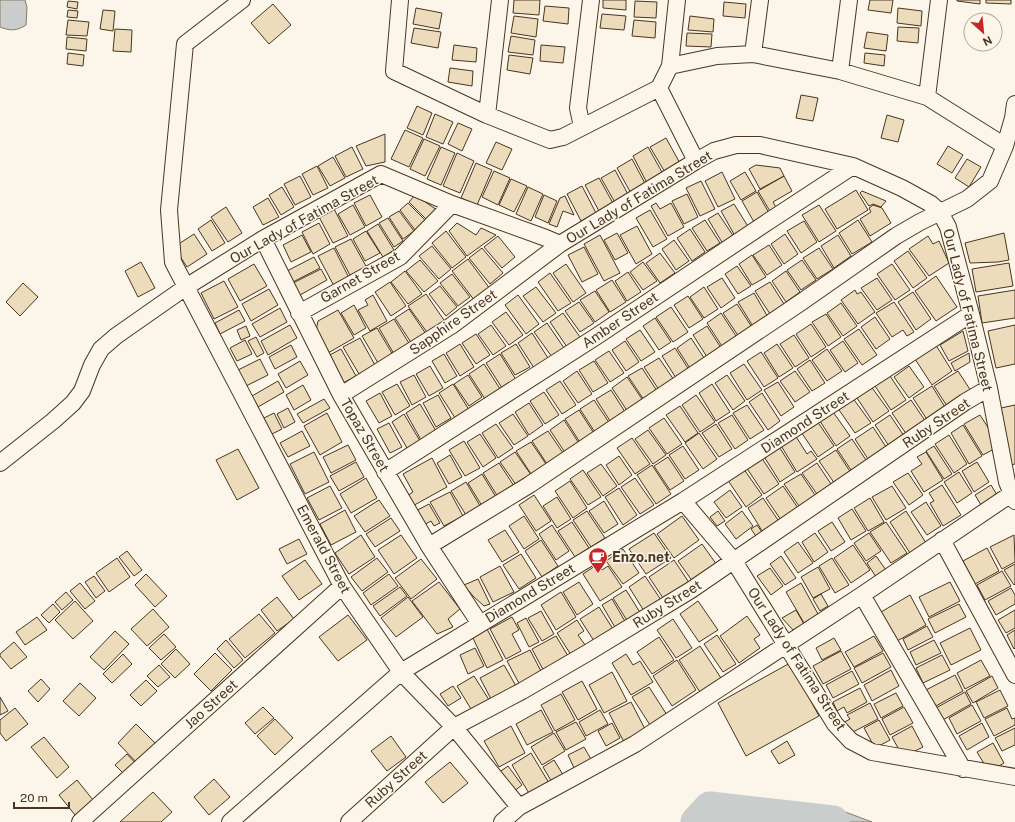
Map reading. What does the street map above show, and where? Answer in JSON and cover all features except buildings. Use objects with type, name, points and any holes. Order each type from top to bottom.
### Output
[{"type":"street","name":"Emerald Street","points":[[242,0],[185,44],[169,210],[173,262],[342,586],[401,672],[454,727],[519,807]]},
{"type":"street","points":[[400,0],[394,71],[487,115],[550,140],[563,137],[659,88],[670,66],[677,0]]},
{"type":"street","points":[[487,115],[500,0]]},
{"type":"street","points":[[582,127],[578,108],[591,0]]},
{"type":"street","points":[[753,54],[760,0]]},
{"type":"street","points":[[840,71],[849,0]]},
{"type":"street","points":[[927,97],[940,0]]},
{"type":"street","points":[[670,66],[717,56],[753,54],[840,71],[927,97],[1005,146]]},
{"type":"street","points":[[659,88],[696,161]]},
{"type":"street","points":[[429,546],[529,486],[800,303],[896,236],[920,222],[967,199],[990,181],[1005,146],[1013,118],[1015,104]]},
{"type":"street","name":"Our Lady of Fatima Street","points":[[0,463],[53,421],[73,403],[82,391],[92,365],[101,349],[116,336],[186,287],[263,239],[381,174],[452,204],[560,244],[696,161],[714,152],[736,145],[760,145],[853,166],[902,188],[931,204],[940,212],[948,227],[971,314],[989,388],[1007,482],[1013,497]]},
{"type":"street","name":"Amber Street","points":[[385,472],[597,336],[769,220],[853,166]]},
{"type":"street","name":"Garnet Street","points":[[299,313],[400,257],[452,204]]},
{"type":"street","name":"Topaz Street","points":[[263,239],[341,395],[429,546],[480,624]]},
{"type":"street","name":"Sapphire Street","points":[[341,395],[451,326],[560,244]]},
{"type":"street","name":"Diamond Street","points":[[230,822],[401,672],[683,501],[971,314]]},
{"type":"street","name":"Ruby Street","points":[[349,822],[454,727],[522,691],[691,590],[965,402],[989,388]]},
{"type":"street","points":[[502,822],[519,807],[634,744],[787,645],[942,540],[1013,497]]},
{"type":"street","name":"Our Lady of Fatima Street","points":[[683,501],[734,561],[835,724],[851,741],[872,752],[1015,777]]},
{"type":"street","points":[[942,540],[1015,676]]},
{"type":"street","name":"Jao Street","points":[[80,822],[342,586]]},
{"type":"street","points":[[862,595],[963,769]]},
{"type":"shaded area","points":[[0,0],[25,0],[27,7],[26,25],[13,30],[0,27]]},
{"type":"shaded area","points":[[726,808],[840,810],[872,822],[704,822]]},
{"type":"waterway","points":[[697,822],[710,808],[833,822]]},
{"type":"place","name":"Enzo.net","points":[[598,574]]}]
